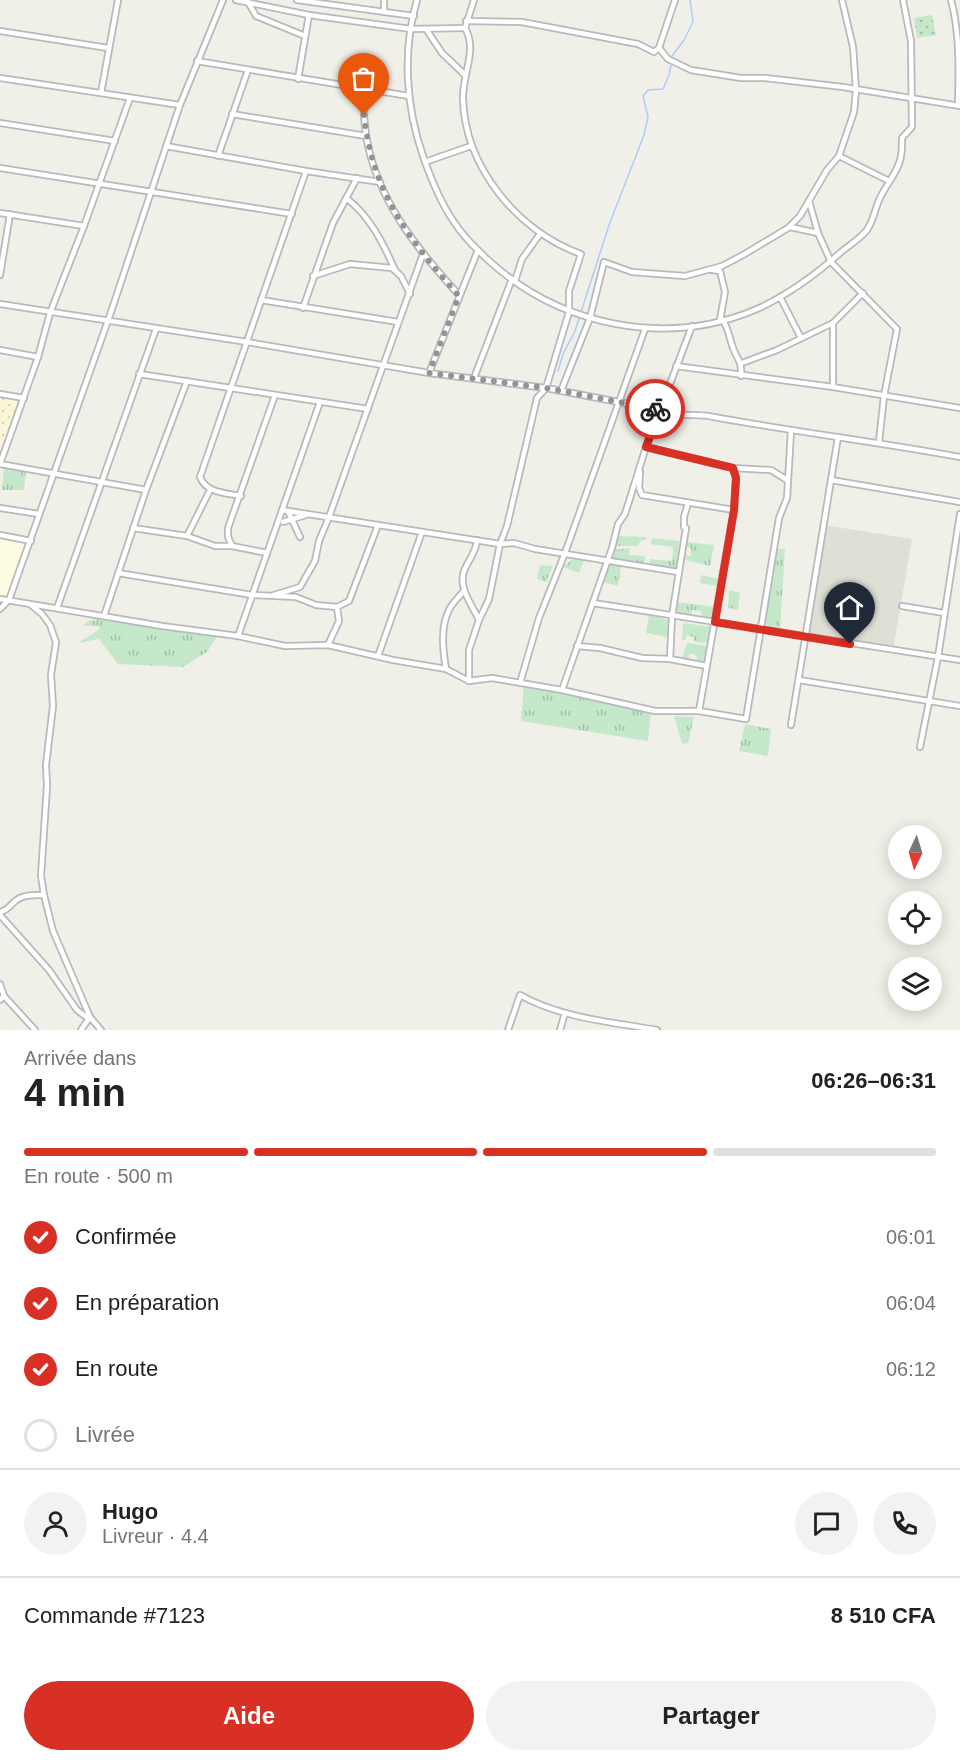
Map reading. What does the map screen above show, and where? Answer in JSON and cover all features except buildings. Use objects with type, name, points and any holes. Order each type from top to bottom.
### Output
[{"type":"street","points":[[101,93],[118,0]]},
{"type":"street","points":[[0,609],[9,600],[31,541],[180,105],[223,0]]},
{"type":"street","points":[[236,0],[309,15],[411,29],[465,28]]},
{"type":"street","points":[[297,0],[414,16]]},
{"type":"street","points":[[384,0],[384,12]]},
{"type":"street","points":[[417,0],[411,29],[409,96],[417,139],[425,162],[439,197],[454,223],[478,250],[513,280],[568,312],[645,329],[692,326],[756,309],[780,297],[831,262],[866,232],[901,158],[902,138],[912,128],[911,41],[903,0]]},
{"type":"street","points":[[469,681],[469,650],[489,599],[537,398],[546,388],[568,312],[569,291],[581,254],[540,234],[512,208],[488,179],[471,146],[463,97],[471,47],[471,37],[465,28],[474,0]]},
{"type":"street","points":[[466,21],[522,22],[638,44],[654,52],[659,48],[675,0]]},
{"type":"street","points":[[561,391],[590,318],[604,262],[632,272],[685,276],[710,270],[743,255],[789,227],[800,216],[827,170],[839,156],[854,112],[856,90],[851,34],[842,0]]},
{"type":"street","points":[[659,48],[668,59],[691,70],[741,78],[765,78],[856,90],[959,106],[957,10],[951,0]]},
{"type":"street","points":[[247,1],[256,16],[305,36]]},
{"type":"street","points":[[298,79],[309,15]]},
{"type":"street","points":[[426,29],[442,52],[465,75]]},
{"type":"street","points":[[0,31],[108,48]]},
{"type":"street","points":[[197,61],[409,96]]},
{"type":"street","points":[[218,156],[248,70]]},
{"type":"street","points":[[0,78],[180,105]]},
{"type":"street","points":[[363,89],[366,136],[380,182],[410,238],[459,296]]},
{"type":"street","points":[[130,98],[50,313],[38,357],[0,464],[146,490]]},
{"type":"street","points":[[232,114],[366,136]]},
{"type":"street","points":[[0,123],[115,141]]},
{"type":"street","points":[[166,146],[380,182]]},
{"type":"street","points":[[425,162],[471,146]]},
{"type":"street","points":[[839,156],[889,181]]},
{"type":"street","points":[[0,168],[292,214]]},
{"type":"street","points":[[241,496],[210,490],[200,477],[306,171]]},
{"type":"street","points":[[303,308],[333,223],[357,178]]},
{"type":"street","points":[[346,198],[358,207],[372,226],[394,270],[401,276],[410,294]]},
{"type":"street","points":[[809,201],[818,233],[831,262],[897,329],[884,396],[879,442]]},
{"type":"street","points":[[0,213],[84,226]]},
{"type":"street","points":[[0,275],[10,214]]},
{"type":"street","points":[[789,227],[818,233]]},
{"type":"street","points":[[474,378],[522,260],[540,234]]},
{"type":"street","points":[[429,373],[478,250]]},
{"type":"street","points":[[274,595],[300,587],[315,561],[319,541],[423,254]]},
{"type":"street","points":[[313,276],[350,264],[394,270]]},
{"type":"street","points":[[710,270],[720,271],[725,292],[721,319],[729,330],[732,345],[742,363],[741,376]]},
{"type":"street","points":[[742,363],[833,323],[862,293]]},
{"type":"street","points":[[780,297],[801,338]]},
{"type":"street","points":[[261,300],[398,322]]},
{"type":"street","points":[[0,304],[429,373],[546,388],[660,410],[667,414],[703,415],[960,457]]},
{"type":"street","points":[[833,323],[833,387]]},
{"type":"street","points":[[562,690],[618,524],[625,514],[646,447],[692,326]]},
{"type":"street","points":[[57,608],[156,329]]},
{"type":"street","points":[[520,683],[539,618],[565,553],[645,329]]},
{"type":"street","points":[[0,350],[38,357]]},
{"type":"street","points":[[676,366],[833,387],[960,408]]},
{"type":"street","points":[[139,374],[368,409]]},
{"type":"street","points":[[104,616],[146,490],[187,381]]},
{"type":"street","points":[[0,394],[24,398]]},
{"type":"street","points":[[232,546],[228,537],[228,528],[275,395]]},
{"type":"street","points":[[238,636],[267,553],[285,510],[320,402]]},
{"type":"street","points":[[0,599],[238,636],[285,646],[328,645],[446,669],[469,681],[492,678],[562,690],[655,711],[699,711],[746,719],[779,518],[787,498],[791,431]]},
{"type":"street","points":[[791,725],[838,437]]},
{"type":"street","points":[[646,447],[733,468],[771,470],[787,480]]},
{"type":"street","points":[[640,464],[639,488],[642,495],[734,510]]},
{"type":"street","points":[[699,711],[734,510],[736,478],[733,468]]},
{"type":"street","points":[[831,480],[960,502]]},
{"type":"street","points":[[187,536],[210,490]]},
{"type":"street","points":[[670,659],[672,616],[686,528],[684,517],[688,503]]},
{"type":"street","points":[[0,508],[39,514]]},
{"type":"street","points":[[285,510],[501,544],[514,543],[535,549],[678,572]]},
{"type":"street","points":[[285,510],[300,537]]},
{"type":"street","points":[[283,522],[309,514]]},
{"type":"street","points":[[920,747],[938,657],[960,514]]},
{"type":"street","points":[[118,573],[252,595],[297,597],[316,605],[337,607],[349,601],[378,525]]},
{"type":"street","points":[[133,528],[187,536],[215,546],[232,546],[267,553]]},
{"type":"street","points":[[378,656],[422,532]]},
{"type":"street","points":[[0,535],[31,541]]},
{"type":"street","points":[[477,540],[472,558],[463,575],[464,591],[479,620]]},
{"type":"street","points":[[446,669],[443,644],[445,622],[449,609],[464,591]]},
{"type":"street","points":[[593,603],[960,660]]},
{"type":"street","points":[[29,604],[42,614],[50,625],[56,642],[51,675],[53,706],[46,765],[42,876],[53,931],[89,1018]]},
{"type":"street","points":[[902,606],[944,613]]},
{"type":"street","points":[[328,645],[339,621],[337,607]]},
{"type":"street","points":[[577,646],[600,648],[642,658],[670,659],[707,666]]},
{"type":"street","points":[[799,680],[960,706]]},
{"type":"street","points":[[45,896],[18,898],[8,909],[0,913],[49,970],[76,1010],[89,1018],[101,1030]]},
{"type":"street","points":[[0,984],[2,998],[35,1030]]},
{"type":"street","points":[[508,1030],[520,995],[565,1013],[657,1030]]},
{"type":"street","points":[[560,1030],[565,1013]]},
{"type":"street","points":[[81,1030],[89,1018]]},
{"type":"shaded area","points":[[824,525],[912,539],[893,650],[806,636]]},
{"type":"shaded area","points":[[0,533],[30,538],[9,600],[0,599]]},
{"type":"green space","points":[[932,15],[936,35],[917,38],[914,18]]},
{"type":"green space","points":[[4,466],[26,470],[24,490],[2,490]]},
{"type":"green space","points":[[618,536],[646,537],[647,539],[640,541],[638,546],[615,546]]},
{"type":"green space","points":[[652,538],[679,541],[676,569],[650,565],[650,559],[672,561],[673,547],[651,544]]},
{"type":"green space","points":[[687,542],[714,545],[710,566],[686,560],[685,555],[691,556],[691,549],[687,546]]},
{"type":"green space","points":[[630,548],[629,555],[645,556],[644,564],[610,558],[613,550]]},
{"type":"green space","points":[[775,549],[785,549],[780,628],[765,625]]},
{"type":"green space","points":[[573,559],[584,560],[579,573],[563,567]]},
{"type":"green space","points":[[609,564],[621,566],[618,586],[604,582]]},
{"type":"green space","points":[[540,565],[553,566],[546,582],[537,579]]},
{"type":"green space","points":[[701,575],[719,579],[718,586],[700,583]]},
{"type":"green space","points":[[729,590],[740,593],[738,610],[728,608]]},
{"type":"green space","points":[[677,602],[716,607],[714,619],[702,618],[701,611],[692,610],[691,617],[675,614]]},
{"type":"green space","points":[[649,615],[668,620],[667,637],[646,633]]},
{"type":"green space","points":[[102,618],[217,636],[207,652],[183,667],[118,664],[99,639],[78,643],[100,629],[98,626],[82,626],[89,621]]},
{"type":"green space","points":[[683,623],[712,627],[709,643],[695,642],[693,637],[686,635],[686,640],[682,640]]},
{"type":"green space","points":[[687,643],[709,646],[706,663],[696,662],[697,656],[690,653],[688,659],[682,658]]},
{"type":"green space","points":[[524,684],[651,711],[648,741],[521,721]]},
{"type":"green space","points":[[674,716],[694,717],[688,743],[682,744]]},
{"type":"green space","points":[[745,724],[771,729],[768,756],[739,751]]},
{"type":"sand","points":[[0,394],[24,398],[0,457]]},
{"type":"waterway","points":[[672,56],[684,40],[693,22],[690,0]]},
{"type":"waterway","points":[[558,371],[563,354],[575,331],[609,225],[644,135],[648,117],[643,96],[648,90],[663,89],[671,65]]},
{"type":"way so far","points":[[364,115],[370,151],[380,182],[393,210],[410,238],[459,296],[429,373],[546,388],[655,409]]},
{"type":"route","points":[[655,409],[660,410],[646,447],[733,468],[736,478],[734,510],[715,622],[850,644]]}]
